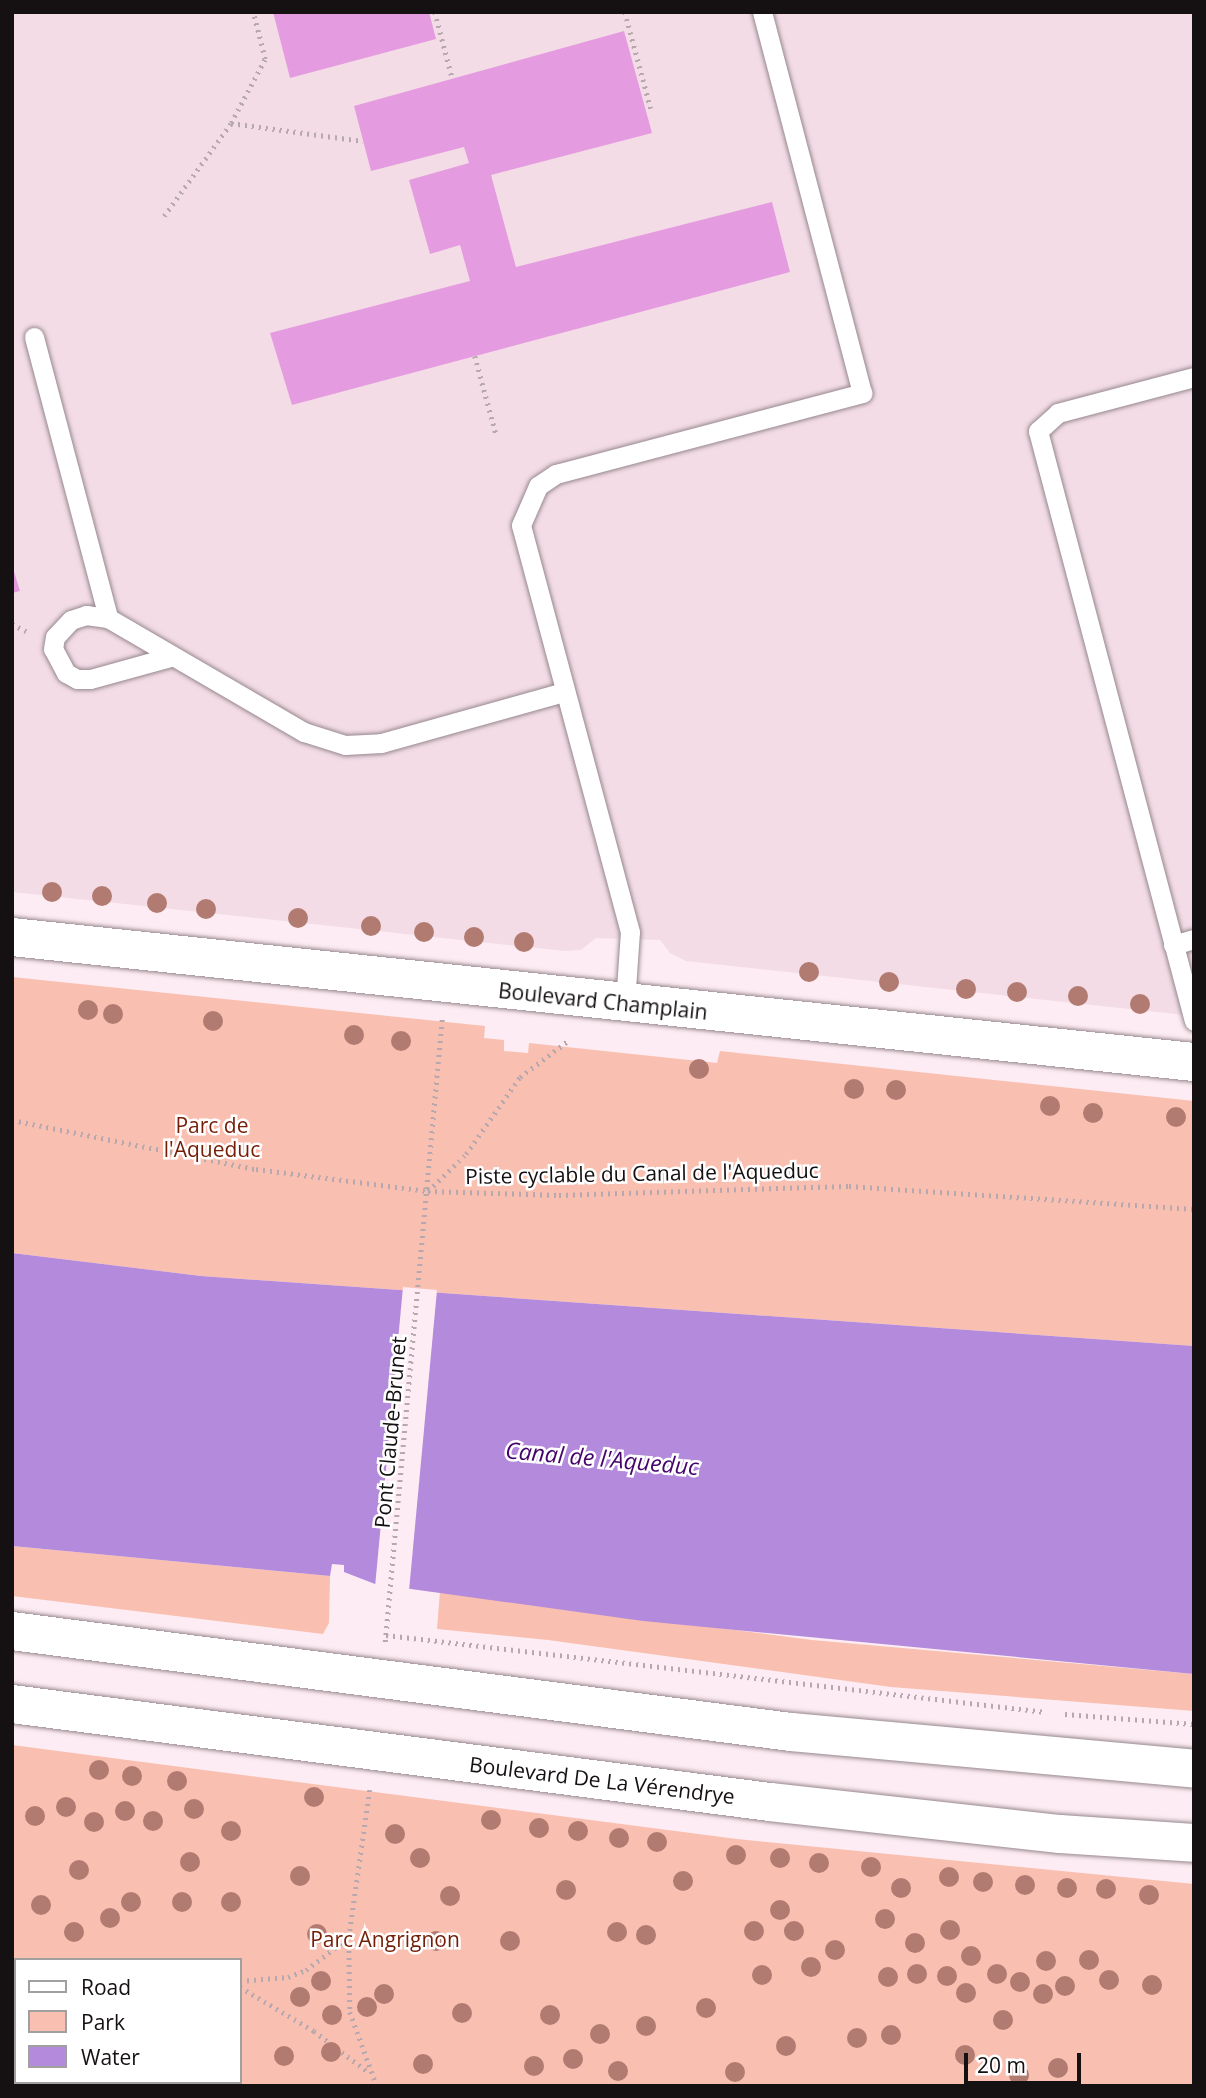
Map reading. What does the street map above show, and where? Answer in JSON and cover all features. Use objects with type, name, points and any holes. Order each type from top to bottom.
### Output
[{"type":"main road","name":"Boulevard Champlain","points":[[12,937],[1194,1062]]},
{"type":"main road","points":[[12,1631],[791,1732],[1194,1769]]},
{"type":"main road","name":"Boulevard De La Vérendrye","points":[[12,1704],[808,1806],[1194,1843]]},
{"type":"lane","points":[[625,1003],[630,932],[523,544],[521,524],[538,486],[556,474],[862,393],[762,12]]},
{"type":"lane","points":[[34,337],[108,618]]},
{"type":"lane","points":[[1194,377],[1058,413],[1038,431],[1194,1021]]},
{"type":"lane","points":[[170,657],[90,680],[66,673],[53,649],[61,628],[86,615],[108,618],[170,657],[304,732],[345,745],[381,743],[564,692]]},
{"type":"lane","points":[[1173,944],[1194,939]]},
{"type":"path","points":[[164,216],[231,123],[265,59],[253,12]]},
{"type":"path","points":[[435,12],[452,77]]},
{"type":"path","points":[[625,12],[651,109]]},
{"type":"path","points":[[231,123],[363,141]]},
{"type":"path","points":[[475,356],[496,434]]},
{"type":"path","points":[[12,624],[27,632]]},
{"type":"path","name":"Pont Claude-Brunet","points":[[445,984],[386,1635],[960,1703],[1194,1724]]},
{"type":"path","points":[[428,1191],[466,1154],[520,1077],[569,1040]]},
{"type":"path","name":"Piste cyclable du Canal de l'Aqueduc","points":[[12,1120],[256,1169],[428,1191],[559,1195],[849,1185],[1194,1209]]},
{"type":"path","points":[[370,1791],[349,1937],[350,2012],[369,2073],[377,2086]]},
{"type":"path","points":[[242,1980],[297,1974],[349,1937]]},
{"type":"path","points":[[242,1988],[314,2031],[369,2073]]},
{"type":"shaded area","points":[[12,12],[1194,12],[1194,1016],[686,961],[670,953],[660,940],[596,938],[581,950],[565,951],[12,892]]},
{"type":"green space","name":"Parc de l'Aqueduc","points":[[12,977],[485,1026],[484,1038],[504,1040],[504,1051],[528,1053],[529,1043],[717,1063],[720,1051],[1194,1101],[1194,1346],[201,1276],[12,1253]]},
{"type":"green space","points":[[12,1546],[330,1576],[329,1623],[323,1634],[12,1596]]},
{"type":"green space","points":[[440,1591],[812,1640],[1194,1674],[1194,1711],[891,1687],[548,1640],[437,1629]]},
{"type":"green space","name":"Parc Angrignon","points":[[12,1745],[737,1839],[1194,1884],[1194,2086],[12,2086]]},
{"type":"water","name":"Canal de l'Aqueduc","points":[[12,1253],[201,1276],[1194,1346],[1194,1674],[643,1621],[375,1584],[344,1572],[344,1565],[332,1564],[330,1576],[12,1546]]},
{"type":"pier","points":[[403,1287],[437,1290],[409,1591],[375,1587]]},
{"type":"building","points":[[273,12],[429,12],[436,39],[290,78]]},
{"type":"building","points":[[624,31],[652,133],[491,175],[516,267],[772,202],[790,272],[292,405],[270,333],[470,281],[460,245],[430,254],[409,180],[469,163],[464,147],[371,171],[354,106]]},
{"type":"building","points":[[12,565],[20,591],[12,593]]}]
